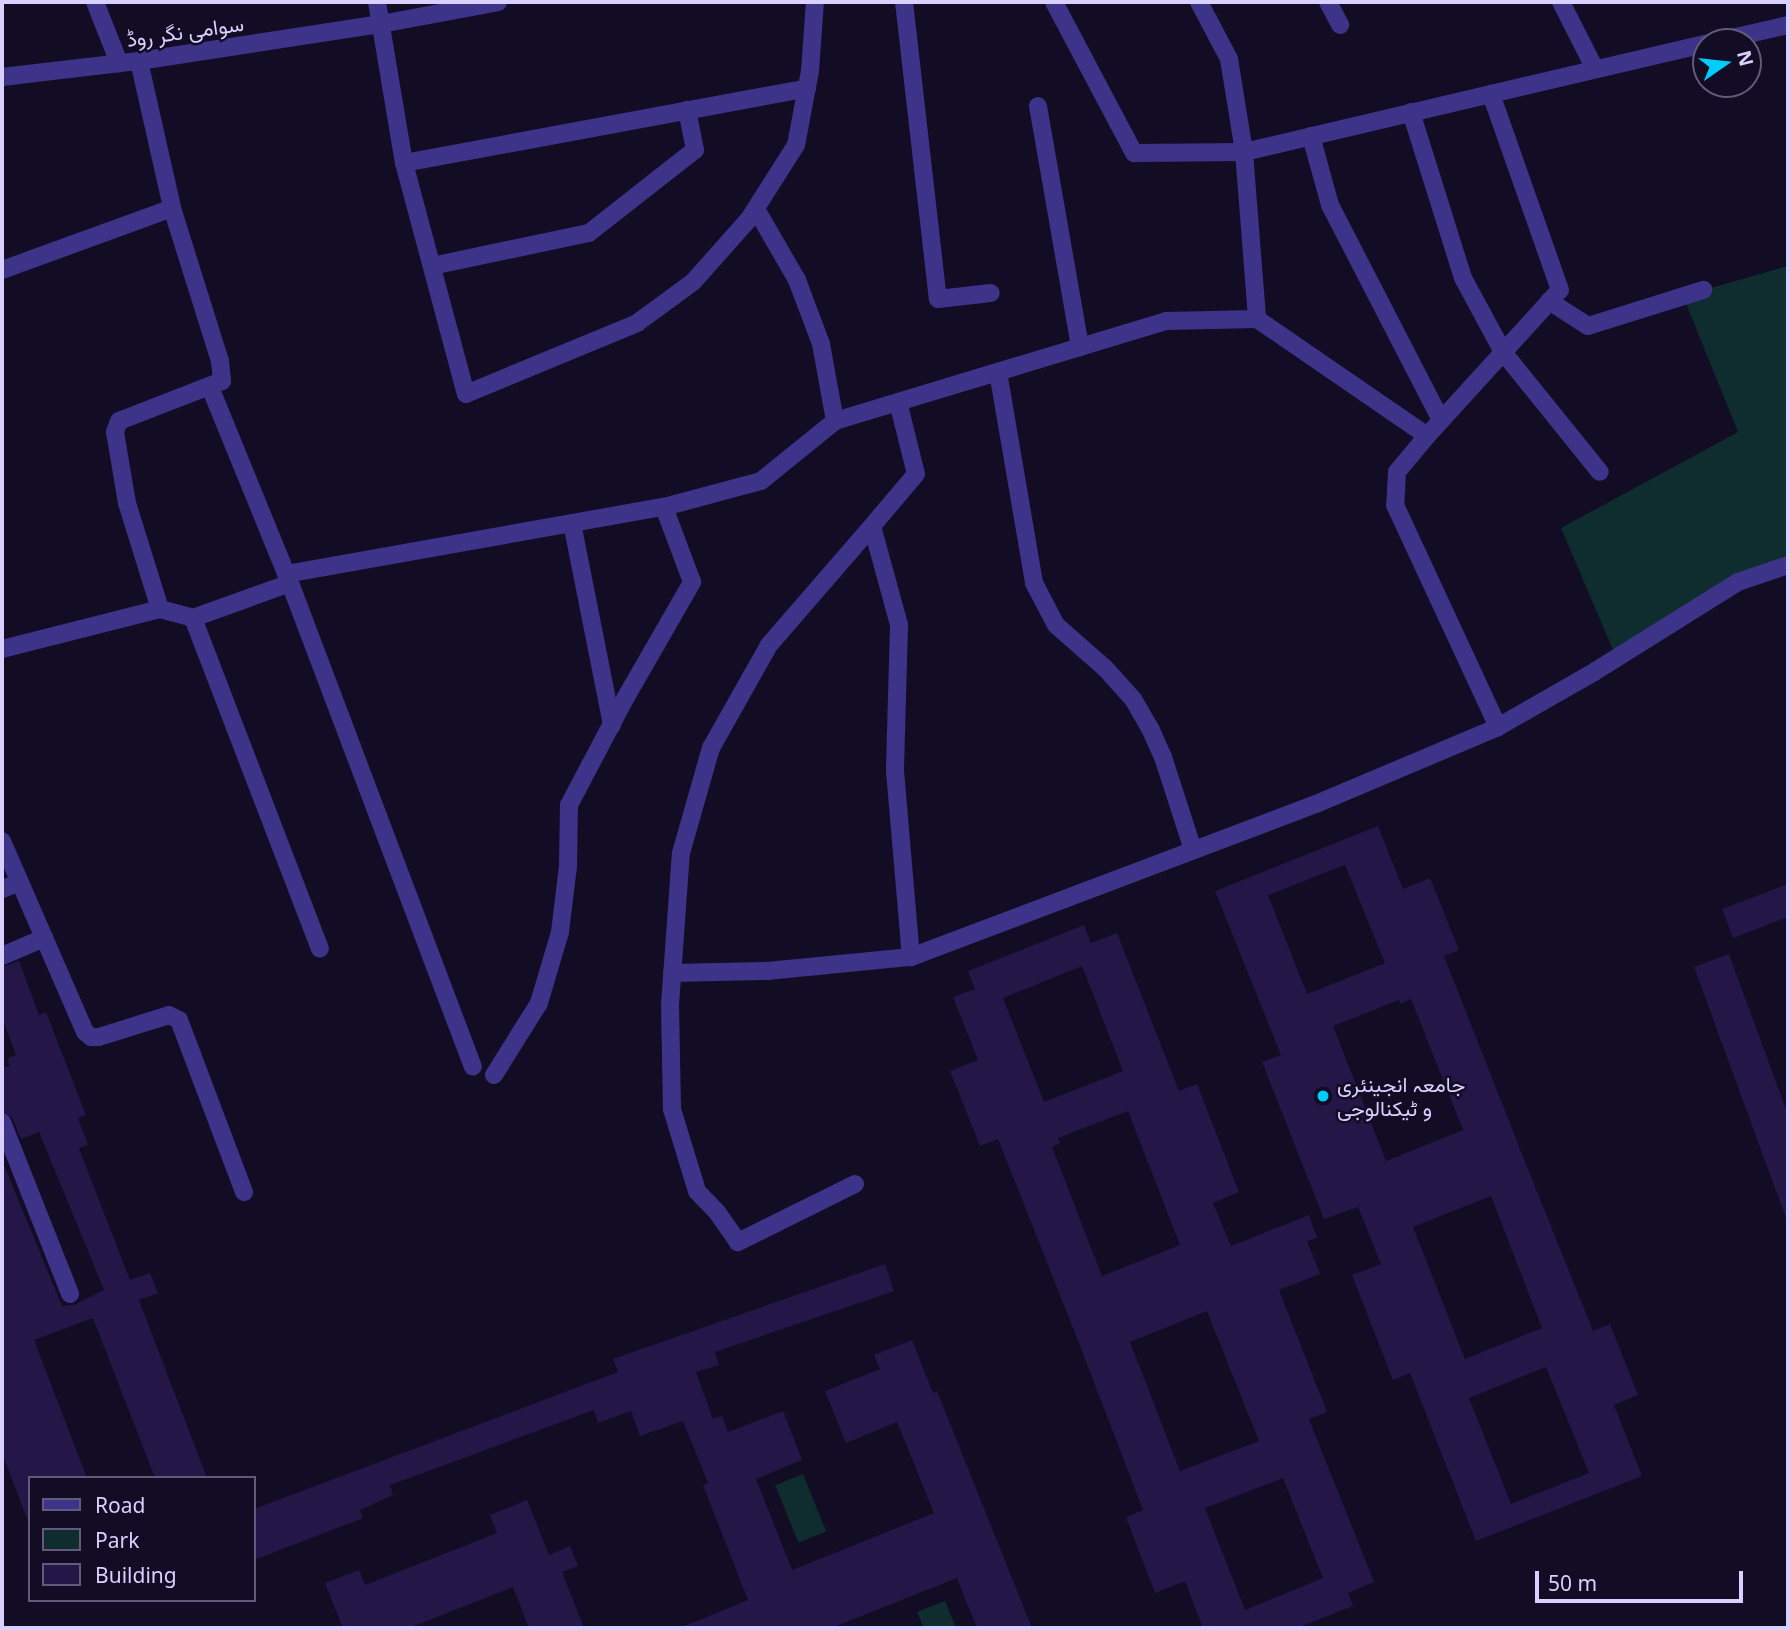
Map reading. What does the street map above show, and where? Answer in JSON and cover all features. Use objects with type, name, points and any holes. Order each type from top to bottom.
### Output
[{"type":"street","points":[[95,2],[119,63]]},
{"type":"street","points":[[377,2],[404,163],[466,394],[637,323],[693,282],[756,209],[796,145],[807,88],[815,2]]},
{"type":"street","name":"سوامی نگر روڈ","points":[[2,76],[72,71],[381,24],[498,2]]},
{"type":"street","points":[[904,2],[938,299],[991,293]]},
{"type":"street","points":[[1054,2],[1134,153],[1244,152],[1692,47]]},
{"type":"street","points":[[1199,2],[1229,59],[1244,152],[1257,319]]},
{"type":"street","points":[[1328,2],[1340,25]]},
{"type":"street","points":[[1561,2],[1595,69]]},
{"type":"street","points":[[1762,31],[1788,25]]},
{"type":"street","points":[[139,61],[172,208],[220,361],[222,381],[164,401],[119,422],[115,432],[127,503],[160,609]]},
{"type":"street","points":[[404,163],[807,88]]},
{"type":"street","points":[[1491,94],[1560,290],[1397,472],[1395,505],[1497,727]]},
{"type":"street","points":[[1038,107],[1080,347]]},
{"type":"street","points":[[432,266],[589,233],[695,150],[687,110]]},
{"type":"street","points":[[1411,113],[1464,278],[1503,352],[1600,472]]},
{"type":"street","points":[[1311,136],[1329,205],[1441,420]]},
{"type":"street","points":[[2,270],[172,208]]},
{"type":"street","points":[[756,209],[797,280],[821,344],[835,421]]},
{"type":"street","points":[[1549,301],[1588,326],[1703,290]]},
{"type":"street","points":[[2,649],[160,609],[193,618],[288,578],[664,507],[761,481],[835,421],[1166,321],[1257,319],[1427,436]]},
{"type":"street","points":[[998,372],[1034,583],[1056,625],[1105,668],[1133,699],[1163,757],[1193,850]]},
{"type":"street","points":[[211,387],[288,578],[473,1067]]},
{"type":"street","points":[[855,1184],[738,1242],[718,1213],[698,1191],[672,1110],[672,973],[681,853],[711,748],[769,645],[916,474],[898,402]]},
{"type":"street","points":[[494,1075],[538,1003],[560,932],[568,866],[569,806],[692,582],[664,507]]},
{"type":"street","points":[[572,523],[612,725]]},
{"type":"street","points":[[872,526],[899,625],[895,771],[911,957]]},
{"type":"street","points":[[672,973],[767,971],[911,957],[1316,804],[1497,727],[1738,582],[1788,565]]},
{"type":"street","points":[[193,618],[320,948]]},
{"type":"street","points":[[2,841],[85,1032],[91,1037],[99,1037],[169,1015],[178,1020],[244,1192]]},
{"type":"street","points":[[2,889],[20,882]]},
{"type":"street","points":[[2,956],[44,938]]},
{"type":"street","points":[[2,1122],[70,1294]]},
{"type":"green space","points":[[1788,266],[1788,558],[1613,650],[1561,528],[1738,432],[1683,296]]},
{"type":"green space","points":[[803,1474],[826,1531],[798,1543],[775,1485]]},
{"type":"green space","points":[[945,1601],[956,1628],[924,1628],[917,1612]]},
{"type":"building","points":[[1378,826],[1403,889],[1430,878],[1459,950],[1444,956],[1593,1331],[1610,1324],[1638,1395],[1614,1405],[1642,1476],[1476,1541],[1410,1373],[1393,1380],[1352,1275],[1381,1264],[1358,1207],[1324,1219],[1262,1062],[1281,1055],[1215,891]],"holes":[[[1345,865],[1385,963],[1307,994],[1268,895]],[[1411,999],[1463,1130],[1386,1161],[1333,1026],[1399,1000],[1400,1004]],[[1491,1196],[1542,1328],[1465,1359],[1413,1227]],[[1546,1367],[1589,1473],[1511,1504],[1469,1398]]]},
{"type":"building","points":[[1788,884],[1788,917],[1733,938],[1722,909]]},
{"type":"building","points":[[1084,925],[1091,943],[1117,933],[1179,1091],[1197,1084],[1239,1192],[1213,1203],[1231,1246],[1309,1215],[1317,1238],[1307,1241],[1320,1274],[1279,1290],[1327,1412],[1309,1419],[1374,1582],[1348,1593],[1353,1606],[1297,1628],[1203,1628],[1185,1581],[1155,1593],[1126,1517],[1143,1510],[1077,1338],[998,1139],[980,1146],[950,1071],[978,1060],[953,997],[975,989],[968,971]],"holes":[[[1082,966],[1123,1071],[1044,1102],[1003,998]],[[1128,1111],[1180,1245],[1102,1276],[1052,1147],[1060,1143],[1058,1138]],[[1207,1311],[1259,1441],[1180,1471],[1130,1342]],[[1283,1478],[1323,1578],[1245,1610],[1205,1508]]]},
{"type":"building","points":[[1729,954],[1788,1115],[1788,1218],[1694,967]]},
{"type":"building","points":[[19,961],[39,1015],[46,1012],[86,1115],[78,1118],[88,1145],[79,1148],[130,1280],[150,1273],[158,1293],[139,1300],[206,1476],[154,1476],[93,1318],[34,1340],[86,1476],[28,1476],[28,1521],[2,1453],[2,1160],[62,1306],[74,1305],[104,1290],[39,1132],[21,1139],[12,1117],[2,1111],[2,1068],[10,1066],[7,1058],[16,1055],[2,1018],[2,967]]},
{"type":"building","points":[[885,1264],[894,1291],[715,1352],[719,1365],[696,1372],[713,1419],[722,1416],[728,1432],[783,1411],[802,1460],[756,1479],[792,1570],[934,1513],[897,1422],[846,1443],[825,1391],[880,1369],[874,1355],[912,1340],[933,1393],[937,1391],[1032,1628],[977,1628],[957,1578],[831,1628],[680,1628],[748,1600],[703,1485],[708,1483],[683,1421],[640,1436],[631,1411],[598,1423],[594,1410],[390,1485],[393,1495],[360,1510],[363,1518],[256,1559],[256,1508],[618,1372],[613,1359]]},
{"type":"building","points":[[527,1500],[549,1555],[570,1546],[578,1566],[562,1572],[584,1628],[529,1628],[513,1587],[409,1628],[343,1628],[325,1583],[359,1570],[365,1585],[497,1533],[490,1515]]},
{"type":"place","name":"جامعہ انجینئری و ٹیکنالوجی","points":[[1323,1096]]}]
